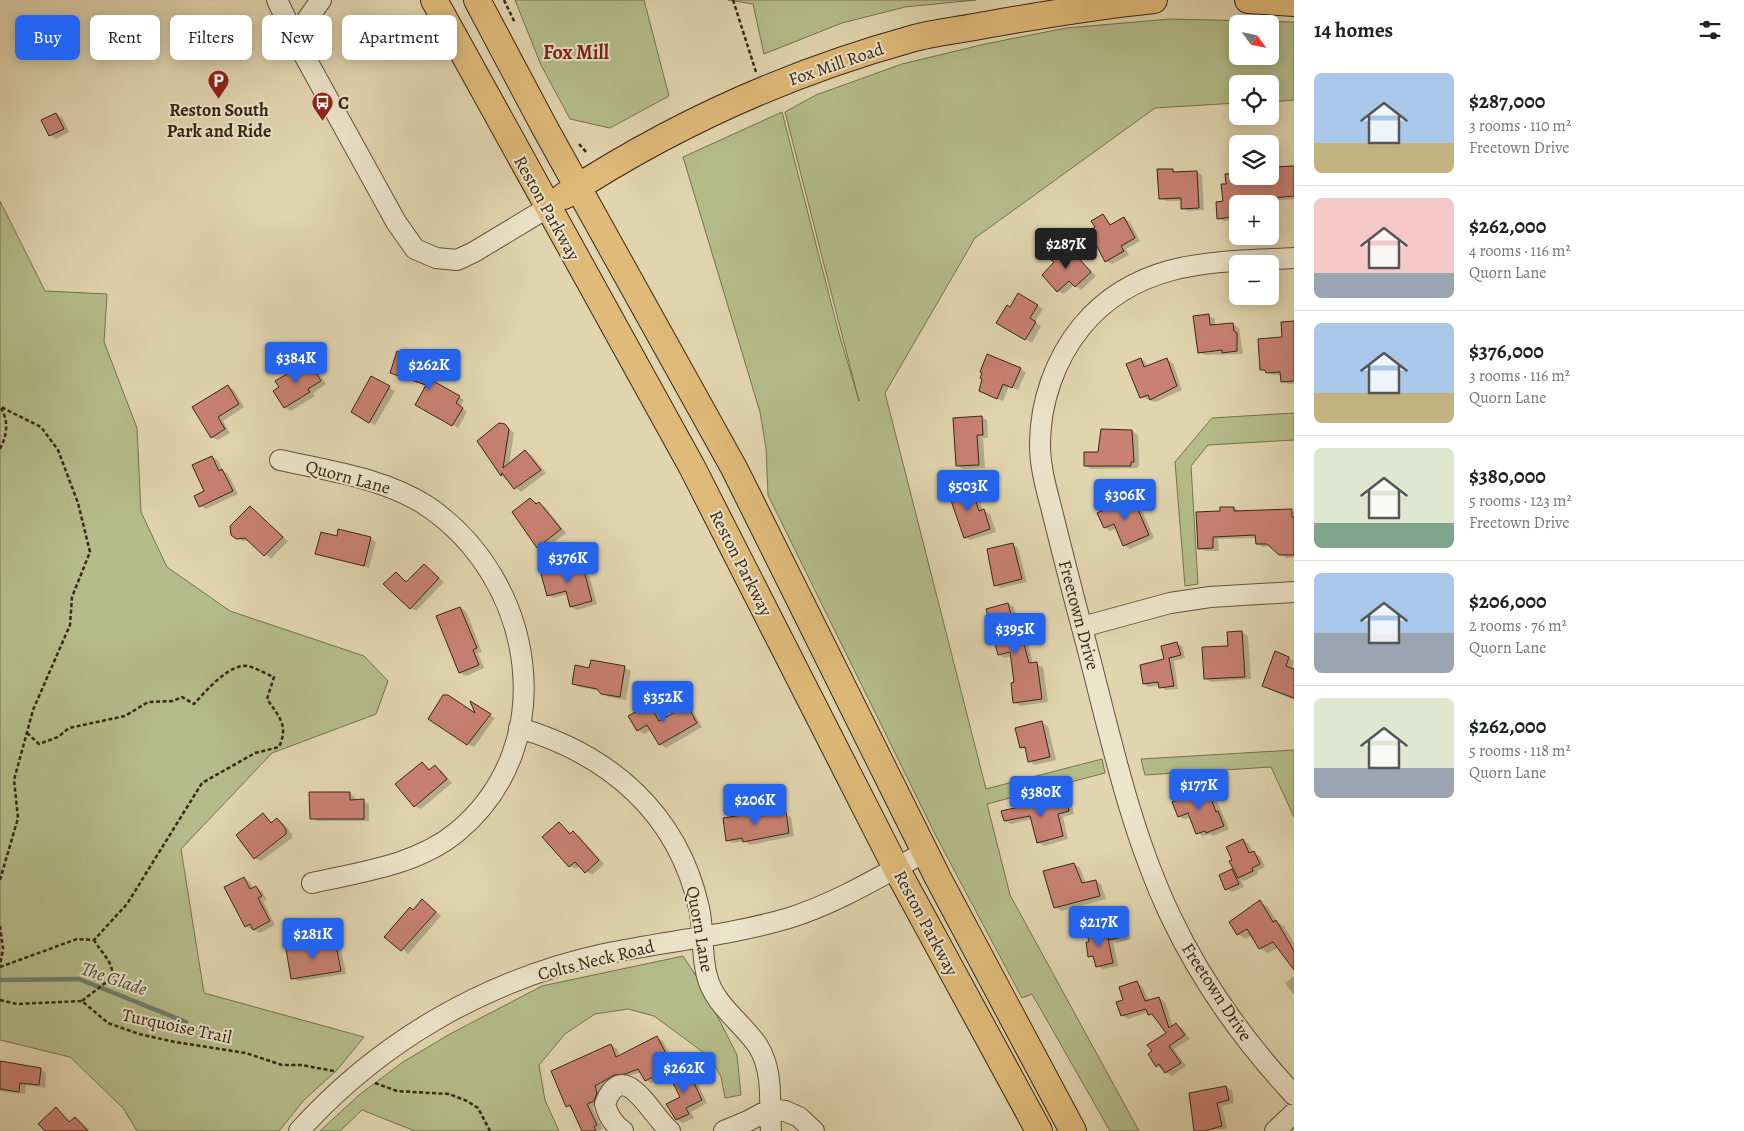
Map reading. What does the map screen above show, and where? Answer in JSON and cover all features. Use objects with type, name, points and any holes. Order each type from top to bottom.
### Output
[{"type":"main road","name":"Reston Parkway","points":[[434,0],[547,208],[692,467],[896,868],[1039,1131]]},
{"type":"main road","name":"Reston Parkway","points":[[477,0],[734,468],[925,852],[1073,1131]]},
{"type":"main road","name":"Fox Mill Road","points":[[547,208],[630,155],[755,93],[817,68],[913,38],[1029,18],[1154,0]]},
{"type":"main road","points":[[1248,0],[1294,3]]},
{"type":"street","points":[[277,0],[284,15]]},
{"type":"street","points":[[310,15],[321,0]]},
{"type":"street","points":[[307,60],[396,222],[415,249],[436,258],[457,260],[474,252],[547,208]]},
{"type":"street","name":"Freetown Drive","points":[[1294,258],[1198,264],[1173,268],[1148,277],[1124,290],[1102,306],[1083,325],[1067,347],[1055,369],[1041,421],[1040,446],[1042,469],[1134,825],[1170,916],[1217,998],[1260,1057],[1294,1095]]},
{"type":"street","name":"Quorn Lane","points":[[280,460],[374,482],[401,492],[426,506],[450,524],[470,543],[493,574],[513,616],[523,668],[519,728],[506,768],[476,813],[457,832],[415,856],[388,866],[312,884]]},
{"type":"street","points":[[1082,627],[1170,603],[1210,597],[1294,592]]},
{"type":"street","name":"Quorn Lane","points":[[519,728],[550,737],[601,764],[647,802],[660,819],[690,877],[699,908],[704,937],[707,976],[714,992],[757,1046],[765,1061],[769,1078],[772,1131]]},
{"type":"street","name":"Colts Neck Road","points":[[299,1131],[355,1076],[388,1048],[426,1024],[504,986],[598,956],[704,937],[791,917],[853,891],[925,852]]},
{"type":"street","points":[[623,1131],[615,1125],[608,1115],[605,1104],[614,1089],[621,1086],[629,1086],[637,1091],[658,1121],[670,1131]]},
{"type":"street","points":[[724,1131],[770,1109],[785,1111],[799,1117],[814,1131]]},
{"type":"street","points":[[1275,1131],[1294,1113]]},
{"type":"street","points":[[653,1131],[662,1131]]},
{"type":"path","points":[[733,0],[754,66]]},
{"type":"path","points":[[0,407],[7,426],[5,440],[0,449]]},
{"type":"path","points":[[0,407],[41,427],[58,450],[78,503],[90,552],[72,597],[70,625],[32,710],[14,780],[18,818],[0,880]]},
{"type":"path","points":[[27,733],[39,744],[58,737],[69,728],[125,716],[148,702],[173,701],[182,697],[194,704],[208,687],[229,671],[247,666],[274,677],[268,699],[280,716],[283,724],[284,737],[279,747],[254,753],[202,783],[126,904],[94,940]]},
{"type":"path","points":[[0,926],[3,949],[0,966],[77,939],[94,940]]},
{"type":"path","points":[[0,1000],[17,1004],[82,1002],[113,977],[113,967],[94,940]]},
{"type":"path","name":"Turquoise Trail","points":[[82,1002],[108,1023],[139,1034],[175,1042],[246,1053],[282,1065],[319,1068],[355,1076]]},
{"type":"path","points":[[385,1087],[397,1091],[449,1094],[467,1100],[478,1108],[490,1131]]},
{"type":"green space","points":[[515,0],[644,0],[669,96],[610,128],[570,119],[541,65]]},
{"type":"green space","points":[[728,0],[976,0],[905,7],[842,23],[764,54],[753,4]]},
{"type":"green space","points":[[1170,19],[1229,20],[1229,65],[1279,65],[1279,22],[1294,22],[1294,100],[1279,101],[1279,75],[1229,75],[1229,103],[1155,108],[975,238],[885,393],[986,789],[1102,759],[1105,773],[987,804],[1010,895],[1139,1131],[1110,1131],[1032,994],[1022,998],[936,836],[768,495],[766,448],[760,412],[683,157],[782,112],[838,330],[859,401],[785,112],[816,95],[902,64],[985,44],[1066,28]]},
{"type":"green space","points":[[0,201],[45,291],[107,294],[104,342],[137,428],[141,512],[167,567],[230,611],[364,656],[388,681],[376,714],[272,753],[181,849],[204,993],[364,1037],[337,1070],[304,1100],[279,1131],[137,1131],[123,1108],[70,1057],[0,1040]]},
{"type":"green space","points":[[1294,413],[1294,440],[1208,445],[1191,466],[1198,584],[1185,586],[1175,462],[1212,418]]},
{"type":"green space","points":[[1294,750],[1294,817],[1271,767],[1145,775],[1141,759]]},
{"type":"green space","points":[[683,956],[700,982],[737,1055],[741,1095],[725,1098],[721,1077],[711,1058],[654,1016],[628,1009],[595,1014],[565,1034],[539,1065],[545,1100],[559,1131],[415,1131],[362,1110],[340,1131],[320,1131],[359,1095],[403,1062],[450,1034],[542,986]]},
{"type":"building","points":[[56,113],[64,129],[49,136],[41,120]]},
{"type":"building","points":[[1294,166],[1294,196],[1279,197],[1279,195],[1229,195],[1229,217],[1217,219],[1216,202],[1223,201],[1221,184],[1226,184],[1225,174],[1229,174],[1229,185],[1279,185],[1279,167]]},
{"type":"building","points":[[1157,169],[1173,169],[1173,172],[1197,171],[1199,208],[1181,209],[1181,198],[1159,199]]},
{"type":"building","points":[[1103,214],[1110,225],[1124,217],[1135,238],[1121,246],[1124,251],[1105,262],[1089,231],[1095,227],[1091,221]]},
{"type":"building","points":[[1067,245],[1091,272],[1075,287],[1069,281],[1057,292],[1042,275],[1054,262],[1051,260]]},
{"type":"building","points":[[1018,293],[1038,305],[1030,318],[1036,322],[1025,340],[996,323],[1007,305],[1010,307]]},
{"type":"building","points":[[1209,314],[1210,325],[1233,323],[1234,331],[1237,333],[1237,351],[1222,353],[1222,350],[1198,353],[1193,316]]},
{"type":"building","points":[[1294,321],[1294,381],[1281,382],[1280,372],[1266,373],[1265,370],[1260,370],[1258,339],[1282,337],[1281,322]]},
{"type":"building","points":[[397,351],[416,357],[412,369],[460,396],[456,403],[463,408],[452,426],[415,405],[426,385],[390,373]]},
{"type":"building","points":[[987,354],[1021,368],[1012,388],[1003,384],[997,399],[979,391],[982,379],[980,378],[982,373],[980,372]]},
{"type":"building","points":[[1141,358],[1144,367],[1167,358],[1177,386],[1150,400],[1148,395],[1140,398],[1126,364]]},
{"type":"building","points":[[309,361],[321,381],[308,389],[310,392],[284,408],[273,391],[279,387],[275,381]]},
{"type":"building","points":[[371,376],[390,386],[369,423],[351,412]]},
{"type":"building","points":[[228,385],[239,404],[218,417],[225,429],[211,438],[192,407]]},
{"type":"building","points":[[982,416],[983,435],[977,435],[979,465],[956,466],[953,418]]},
{"type":"building","points":[[499,423],[505,424],[509,429],[503,468],[525,450],[541,470],[514,489],[502,473],[501,476],[477,441]]},
{"type":"building","points":[[1101,429],[1132,430],[1134,462],[1131,462],[1131,466],[1084,466],[1084,452],[1098,452]]},
{"type":"building","points":[[212,456],[219,471],[222,469],[233,491],[199,507],[194,496],[204,491],[192,465]]},
{"type":"building","points":[[970,484],[979,511],[984,509],[990,529],[964,538],[948,492]]},
{"type":"building","points":[[530,498],[536,504],[539,502],[561,529],[537,548],[512,512]]},
{"type":"building","points":[[1133,498],[1149,535],[1123,546],[1114,524],[1104,528],[1097,513]]},
{"type":"building","points":[[250,506],[283,537],[264,556],[245,538],[236,539],[231,535],[230,526]]},
{"type":"building","points":[[1220,507],[1234,507],[1234,511],[1292,509],[1292,517],[1294,517],[1294,555],[1279,555],[1267,544],[1256,544],[1255,535],[1213,537],[1213,548],[1198,549],[1196,512],[1220,511]]},
{"type":"building","points":[[338,529],[371,537],[364,566],[315,554],[321,532],[337,536]]},
{"type":"building","points":[[1013,543],[1022,579],[994,586],[987,549]]},
{"type":"building","points":[[582,563],[592,601],[570,607],[566,591],[547,596],[541,574]]},
{"type":"building","points":[[424,564],[439,578],[410,609],[383,584],[396,572],[406,582]]},
{"type":"building","points":[[1008,603],[1015,630],[1020,629],[1029,663],[1037,662],[1042,699],[1013,703],[1011,683],[1014,682],[1010,652],[998,655],[986,609]]},
{"type":"building","points":[[460,607],[477,648],[473,650],[479,665],[459,673],[436,616]]},
{"type":"building","points":[[1242,631],[1245,677],[1204,679],[1202,647],[1228,646],[1227,632]]},
{"type":"building","points":[[1177,642],[1181,655],[1169,658],[1174,686],[1159,688],[1158,682],[1143,684],[1140,665],[1164,659],[1161,646]]},
{"type":"building","points":[[1275,651],[1289,657],[1286,666],[1294,669],[1294,698],[1262,686]]},
{"type":"building","points":[[591,660],[625,666],[620,697],[601,694],[597,689],[572,684],[575,665],[589,668]]},
{"type":"building","points":[[443,695],[448,695],[475,713],[470,701],[491,714],[467,745],[428,719]]},
{"type":"building","points":[[649,704],[659,721],[687,705],[697,723],[659,745],[647,725],[637,731],[628,716]]},
{"type":"building","points":[[1042,721],[1050,757],[1028,762],[1025,747],[1020,748],[1015,728]]},
{"type":"building","points":[[422,762],[429,770],[435,765],[447,779],[414,807],[395,784]]},
{"type":"building","points":[[1196,788],[1197,791],[1207,788],[1216,812],[1218,811],[1224,826],[1206,833],[1205,831],[1196,834],[1188,813],[1178,817],[1172,802],[1185,797],[1184,792]]},
{"type":"building","points":[[309,792],[350,792],[350,800],[364,799],[364,819],[310,819]]},
{"type":"building","points":[[1065,797],[1069,811],[1058,814],[1063,836],[1037,843],[1030,816],[1004,821],[1001,811]]},
{"type":"building","points":[[761,812],[762,816],[786,812],[789,833],[743,842],[742,838],[726,841],[723,818]]},
{"type":"building","points":[[263,813],[271,823],[277,818],[286,829],[286,834],[254,859],[236,835]]},
{"type":"building","points":[[559,822],[570,834],[573,831],[599,860],[585,873],[575,862],[569,867],[542,837]]},
{"type":"building","points":[[1243,839],[1249,853],[1254,851],[1260,864],[1252,868],[1253,871],[1238,878],[1229,861],[1232,860],[1226,847]]},
{"type":"building","points":[[1074,863],[1082,883],[1096,880],[1100,896],[1054,908],[1043,871]]},
{"type":"building","points":[[1232,869],[1239,884],[1225,890],[1219,875]]},
{"type":"building","points":[[244,877],[250,889],[256,886],[262,896],[258,898],[270,921],[253,930],[250,924],[245,927],[224,887]]},
{"type":"building","points":[[422,899],[436,912],[401,951],[384,937],[410,907],[413,910]]},
{"type":"building","points":[[1260,900],[1273,922],[1276,920],[1294,951],[1294,970],[1273,942],[1259,949],[1247,929],[1237,935],[1229,922]]},
{"type":"building","points":[[1123,922],[1126,936],[1109,940],[1106,926]]},
{"type":"building","points":[[1106,929],[1113,963],[1096,967],[1093,956],[1088,957],[1086,942],[1089,942],[1087,933]]},
{"type":"building","points":[[335,940],[341,971],[291,979],[286,949]]},
{"type":"building","points":[[1137,981],[1145,1001],[1159,997],[1169,1028],[1176,1023],[1185,1035],[1169,1046],[1181,1063],[1165,1073],[1159,1064],[1156,1067],[1148,1054],[1152,1051],[1147,1045],[1166,1033],[1152,1014],[1148,1015],[1146,1009],[1121,1016],[1116,1002],[1123,1000],[1119,987]]},
{"type":"building","points":[[657,1036],[673,1067],[645,1081],[638,1069],[625,1074],[614,1075],[595,1086],[597,1093],[594,1101],[587,1104],[597,1125],[594,1127],[596,1131],[582,1131],[570,1105],[566,1107],[551,1071],[611,1044],[616,1057]]},
{"type":"building","points":[[0,1061],[41,1068],[39,1085],[20,1083],[19,1092],[0,1089]]},
{"type":"building","points":[[687,1068],[702,1100],[686,1108],[689,1114],[676,1120],[666,1104],[680,1097],[670,1077]]},
{"type":"building","points":[[1226,1086],[1229,1100],[1217,1103],[1222,1126],[1205,1131],[1194,1131],[1189,1093]]},
{"type":"building","points":[[56,1107],[69,1122],[75,1117],[88,1131],[45,1131],[38,1124]]},
{"type":"waterway","name":"The Glade","points":[[0,980],[79,979],[186,1022]]},
{"type":"place","name":"Reston South Park and Ride","points":[[219,99]]},
{"type":"place","name":"C","points":[[322,122]]},
{"type":"district","name":"Fox Mill","points":[[576,52]]}]
